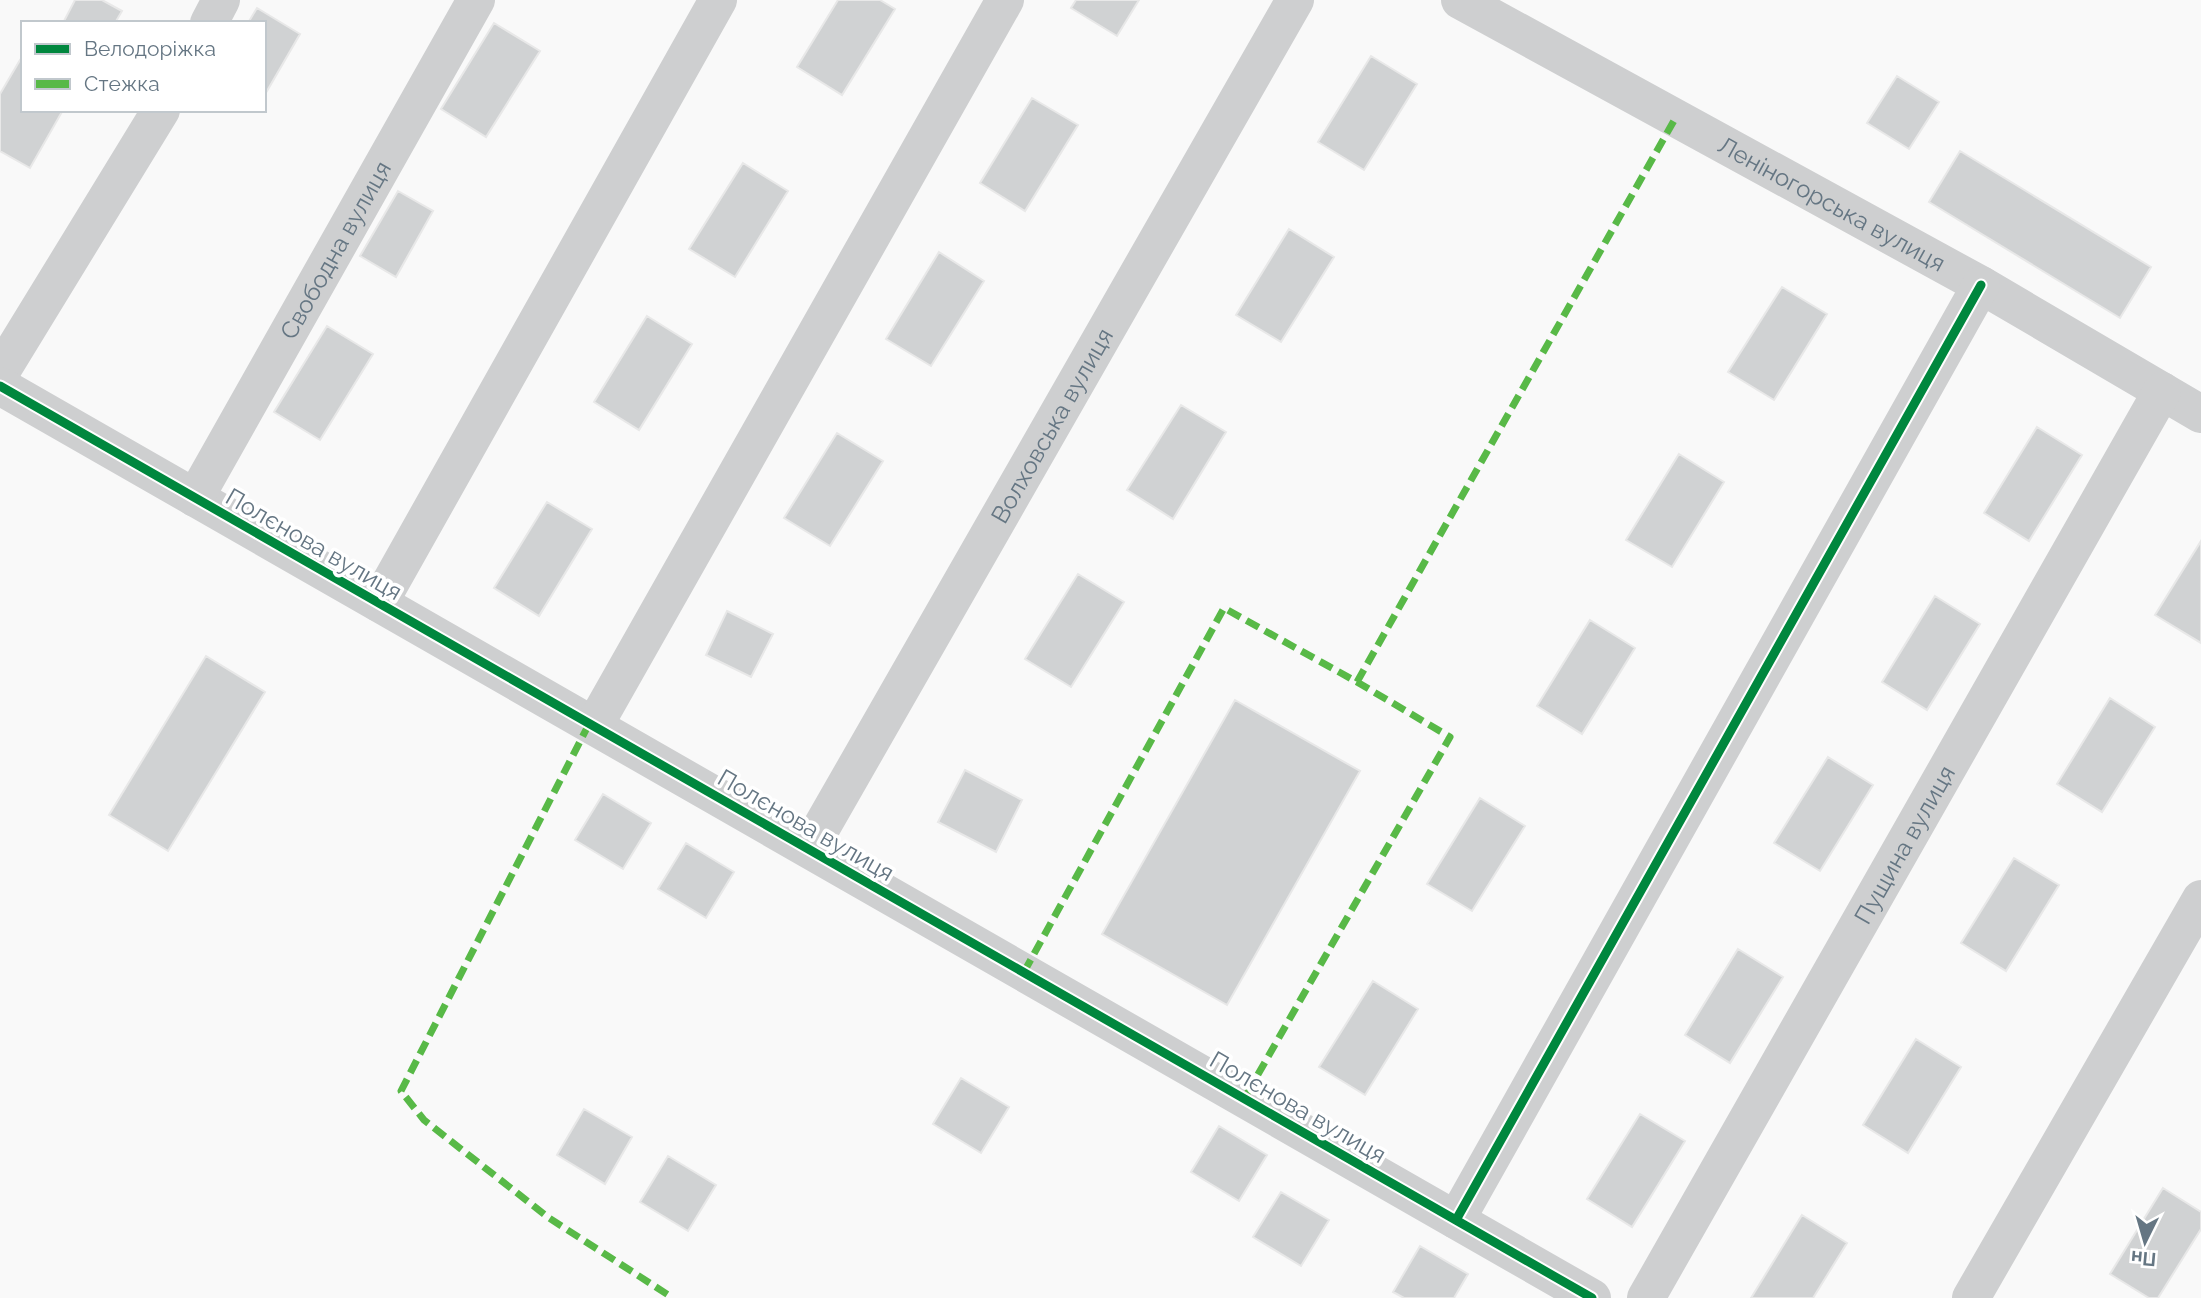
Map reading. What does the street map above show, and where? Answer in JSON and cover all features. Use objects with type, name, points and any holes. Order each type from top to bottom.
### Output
[{"type":"street","points":[[210,21],[221,0]]},
{"type":"street","name":"Свободна вулиця","points":[[195,498],[476,0]]},
{"type":"street","points":[[379,603],[718,0]]},
{"type":"street","points":[[594,726],[1005,0]]},
{"type":"street","name":"Волховська вулиця","points":[[809,849],[1295,0]]},
{"type":"street","name":"Леніногорська вулиця","points":[[1460,0],[1980,285],[2201,414]]},
{"type":"street","points":[[0,373],[159,112]]},
{"type":"street","points":[[1456,1220],[1980,285]]},
{"type":"street","name":"Полєнова вулиця","points":[[0,386],[1592,1298]]},
{"type":"street","name":"Пущина вулиця","points":[[1646,1298],[2162,391]]},
{"type":"street","points":[[1970,1298],[2201,899]]},
{"type":"building","points":[[75,0],[102,0],[122,11],[116,21],[64,21]]},
{"type":"building","points":[[838,0],[880,0],[895,9],[842,95],[797,67]]},
{"type":"building","points":[[1076,0],[1139,0],[1117,36],[1071,8]]},
{"type":"building","points":[[257,8],[300,34],[267,91],[266,21],[249,21]]},
{"type":"building","points":[[494,23],[540,51],[486,137],[441,109]]},
{"type":"building","points":[[1371,56],[1417,84],[1364,170],[1318,142]]},
{"type":"building","points":[[20,60],[21,112],[62,112],[30,168],[0,151],[0,94]]},
{"type":"building","points":[[1897,76],[1939,102],[1909,149],[1867,123]]},
{"type":"building","points":[[1032,98],[1078,125],[1025,211],[980,183]]},
{"type":"building","points":[[1960,151],[2151,267],[2120,318],[1929,202]]},
{"type":"building","points":[[743,163],[788,191],[735,277],[689,249]]},
{"type":"building","points":[[398,191],[433,211],[396,277],[360,256]]},
{"type":"building","points":[[1289,229],[1334,257],[1281,342],[1236,315]]},
{"type":"building","points":[[939,252],[984,281],[931,366],[886,339]]},
{"type":"building","points":[[1782,287],[1827,314],[1774,400],[1728,372]]},
{"type":"building","points":[[647,316],[692,344],[639,430],[594,402]]},
{"type":"building","points":[[327,326],[373,354],[320,440],[274,412]]},
{"type":"building","points":[[1181,405],[1226,432],[1173,519],[1127,490]]},
{"type":"building","points":[[2037,427],[2082,455],[2029,541],[1984,513]]},
{"type":"building","points":[[837,433],[883,461],[830,546],[784,518]]},
{"type":"building","points":[[1679,454],[1724,482],[1672,567],[1626,540]]},
{"type":"building","points":[[547,502],[592,529],[539,616],[494,588]]},
{"type":"building","points":[[2201,541],[2201,643],[2155,615]]},
{"type":"building","points":[[1078,574],[1124,602],[1071,687],[1025,659]]},
{"type":"building","points":[[1935,596],[1980,624],[1927,710],[1882,682]]},
{"type":"building","points":[[727,611],[773,634],[751,677],[706,655]]},
{"type":"building","points":[[1590,620],[1635,648],[1582,734],[1537,706]]},
{"type":"building","points":[[206,656],[265,692],[168,851],[109,815]]},
{"type":"building","points":[[2110,698],[2155,727],[2102,812],[2057,784]]},
{"type":"building","points":[[1235,700],[1360,771],[1227,1005],[1102,934]]},
{"type":"building","points":[[1828,757],[1873,785],[1820,871],[1774,843]]},
{"type":"building","points":[[965,770],[1022,800],[996,852],[938,822]]},
{"type":"building","points":[[603,794],[651,823],[623,869],[575,840]]},
{"type":"building","points":[[1480,798],[1525,826],[1472,911],[1427,884]]},
{"type":"building","points":[[686,843],[734,872],[706,918],[658,889]]},
{"type":"building","points":[[2014,858],[2059,885],[2006,971],[1961,943]]},
{"type":"building","points":[[1738,949],[1783,977],[1730,1063],[1685,1035]]},
{"type":"building","points":[[1373,981],[1418,1009],[1365,1095],[1319,1067]]},
{"type":"building","points":[[1916,1039],[1961,1067],[1908,1153],[1863,1125]]},
{"type":"building","points":[[961,1078],[1009,1107],[981,1153],[933,1124]]},
{"type":"building","points":[[584,1109],[632,1137],[605,1184],[557,1155]]},
{"type":"building","points":[[1640,1114],[1685,1141],[1632,1227],[1587,1199]]},
{"type":"building","points":[[1219,1126],[1267,1155],[1239,1201],[1191,1172]]},
{"type":"building","points":[[668,1156],[716,1185],[688,1231],[640,1202]]},
{"type":"building","points":[[2163,1188],[2201,1212],[2201,1229],[2158,1298],[2149,1298],[2110,1274]]},
{"type":"building","points":[[1281,1192],[1329,1220],[1301,1266],[1253,1237]]},
{"type":"building","points":[[1802,1215],[1847,1243],[1813,1298],[1751,1298]]},
{"type":"building","points":[[1420,1246],[1468,1274],[1454,1298],[1404,1298],[1393,1292]]},
{"type":"marked path","points":[[1357,682],[1676,117]]},
{"type":"marked path","points":[[1024,972],[1224,608],[1357,682],[1450,737],[1244,1099]]},
{"type":"marked path","points":[[589,724],[401,1091],[424,1120],[549,1218],[673,1298]]},
{"type":"cycle path","points":[[1456,1220],[1981,285]]},
{"type":"cycle path","points":[[0,386],[1592,1298]]}]
